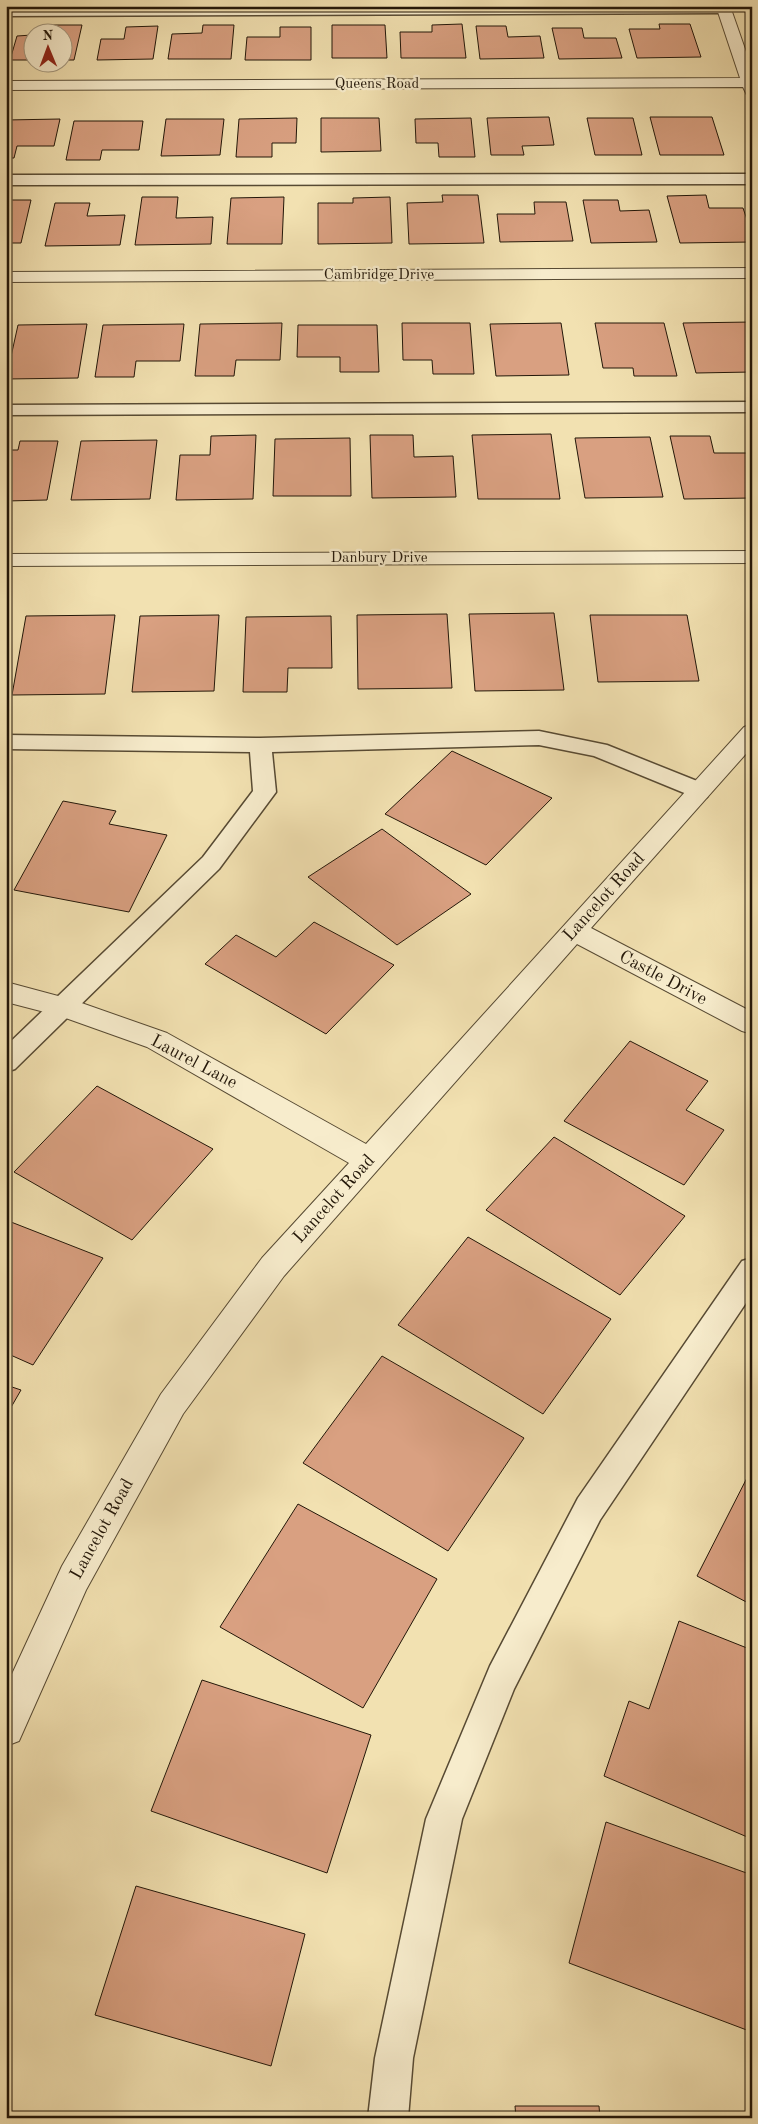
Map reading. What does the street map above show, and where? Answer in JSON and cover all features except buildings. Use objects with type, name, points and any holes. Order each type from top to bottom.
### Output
[{"type":"street","points":[[723,8],[750,87]]},
{"type":"street","name":"Queens Road","points":[[6,86],[750,87]]},
{"type":"street","name":"Cambridge Drive","points":[[6,277],[752,273]]},
{"type":"street","name":"Danbury Drive","points":[[6,560],[752,557]]},
{"type":"street","name":"Lancelot Road","points":[[6,1728],[74,1578],[172,1404],[273,1267],[752,732]]},
{"type":"street","name":"Castle Drive","points":[[574,931],[752,1024]]},
{"type":"street","name":"Laurel Lane","points":[[6,992],[64,1007],[157,1040],[369,1160]]},
{"type":"lane","points":[[6,12],[723,8]]},
{"type":"lane","points":[[6,180],[752,179]]},
{"type":"lane","points":[[6,410],[752,407]]},
{"type":"lane","points":[[6,742],[260,745],[539,738],[599,750],[699,791]]},
{"type":"lane","points":[[6,1062],[211,864],[265,792],[260,745]]},
{"type":"lane","points":[[388,2118],[394,2058],[444,1819],[502,1678],[589,1509],[752,1270]]}]
